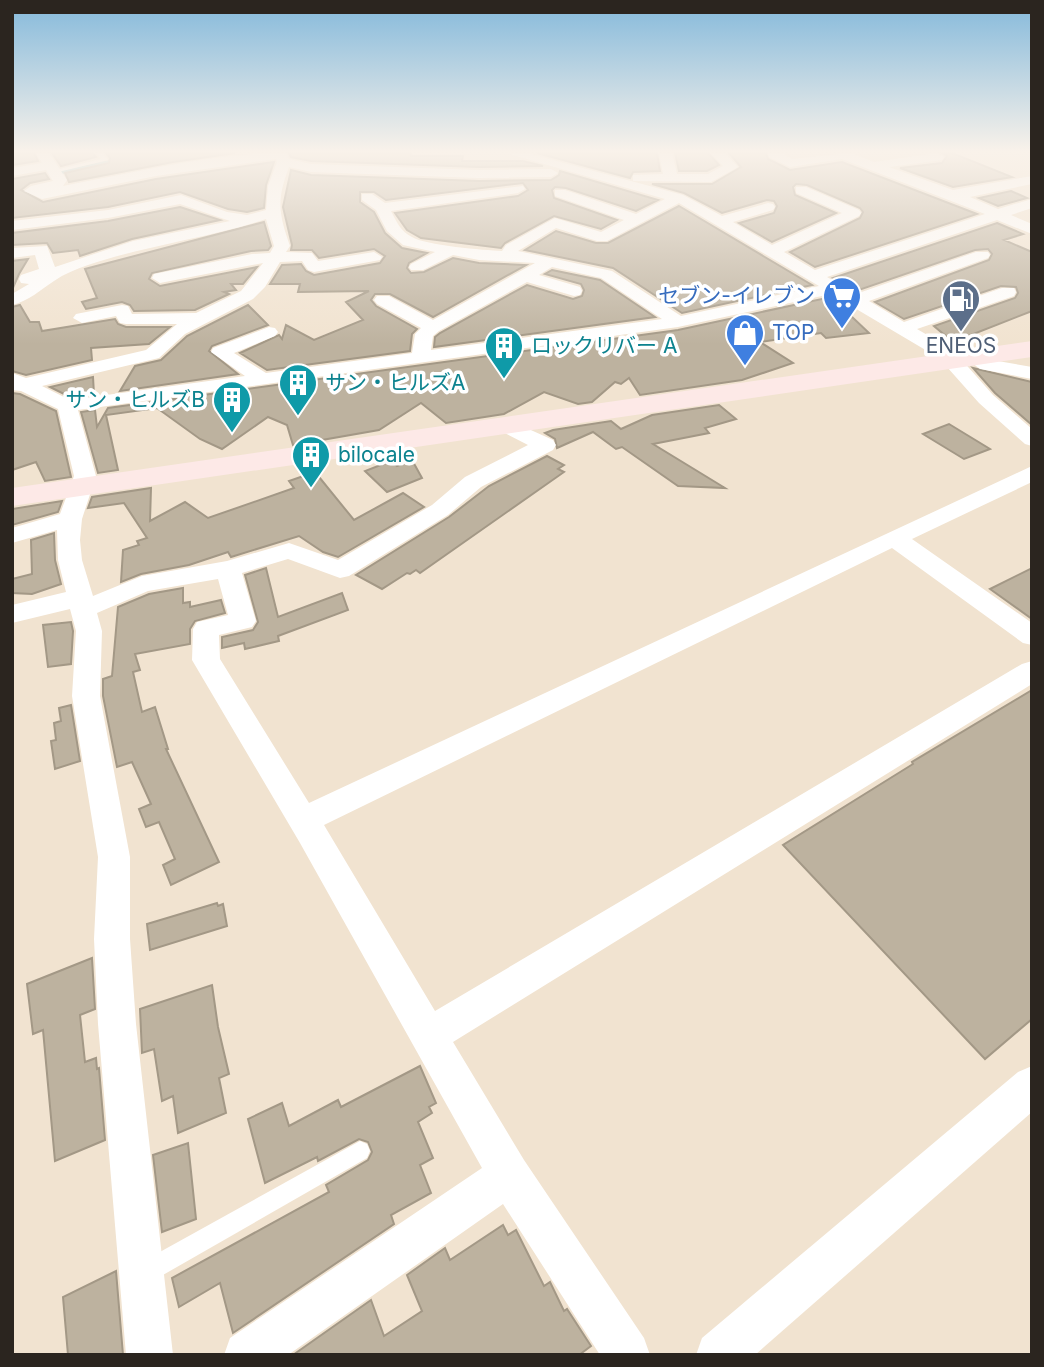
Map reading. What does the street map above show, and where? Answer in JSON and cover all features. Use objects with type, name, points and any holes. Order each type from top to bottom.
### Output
[{"type":"street","points":[[12,226],[86,217]]},
{"type":"street","points":[[229,217],[248,220]]},
{"type":"street","points":[[12,280],[36,278],[138,245],[208,232],[258,217]]},
{"type":"street","points":[[17,383],[152,354],[179,330],[247,295],[259,283],[282,246],[276,233],[274,217]]},
{"type":"street","points":[[386,217],[392,228],[408,242],[479,255],[507,255],[606,274],[678,322]]},
{"type":"street","points":[[629,217],[638,220]]},
{"type":"street","points":[[507,255],[512,248],[555,222],[602,238],[644,217]]},
{"type":"street","points":[[713,217],[946,354],[1032,373]]},
{"type":"street","points":[[721,221],[735,217]]},
{"type":"street","points":[[773,251],[812,235],[846,217]]},
{"type":"street","points":[[815,276],[985,217]]},
{"type":"street","points":[[1004,217],[1032,230]]},
{"type":"street","points":[[12,253],[41,250],[52,273]]},
{"type":"street","points":[[417,267],[450,250]]},
{"type":"street","points":[[856,300],[982,255]]},
{"type":"street","points":[[160,278],[275,257],[306,256],[314,267],[374,257]]},
{"type":"street","points":[[421,358],[424,334],[433,327],[550,262]]},
{"type":"street","points":[[12,300],[28,294],[52,273],[79,276],[114,270]]},
{"type":"street","points":[[525,276],[574,291]]},
{"type":"street","points":[[17,383],[67,406],[678,322],[834,288]]},
{"type":"street","points":[[903,328],[1008,292]]},
{"type":"street","points":[[383,300],[433,327]]},
{"type":"street","points":[[82,318],[122,310],[126,319],[199,318]]},
{"type":"street","points":[[263,379],[220,352],[270,331]]},
{"type":"street","points":[[12,497],[1032,349]]},
{"type":"street","points":[[962,359],[955,369],[1005,418],[1032,440]]},
{"type":"street","points":[[67,406],[85,477],[70,519],[68,540],[70,560],[83,603],[90,648],[86,695],[114,857],[112,939],[117,1024],[150,1355]]},
{"type":"street","points":[[12,614],[52,603],[83,603],[117,597],[142,584],[228,569],[289,551],[340,570],[440,510],[473,482],[545,445],[506,426]]},
{"type":"street","points":[[304,820],[1032,473]]},
{"type":"street","points":[[12,536],[70,519]]},
{"type":"street","points":[[894,538],[1031,635]]},
{"type":"street","points":[[228,569],[243,621],[206,629],[206,660],[304,820],[509,1175],[627,1355]]},
{"type":"street","points":[[430,1035],[1032,671]]},
{"type":"street","points":[[719,1355],[1032,1086]]},
{"type":"street","points":[[247,1355],[509,1175]]},
{"type":"lane","points":[[141,1275],[360,1151]]},
{"type":"building","points":[[130,217],[210,217],[220,220],[132,239],[80,256],[78,250],[53,253],[47,243],[12,245],[12,233]]},
{"type":"building","points":[[285,217],[377,217],[385,233],[402,248],[427,253],[409,263],[407,268],[411,273],[424,272],[453,258],[479,263],[526,265],[433,317],[390,294],[375,294],[371,300],[376,306],[417,329],[412,334],[410,351],[267,370],[240,353],[279,335],[282,339],[286,325],[314,340],[363,320],[346,302],[369,291],[298,292],[300,284],[270,284],[282,265],[301,264],[306,271],[314,275],[380,263],[385,256],[374,249],[319,258],[312,250],[291,250]]},
{"type":"building","points":[[398,217],[553,217],[505,243],[501,248],[421,238],[407,230]]},
{"type":"building","points":[[557,217],[608,217],[617,220],[601,229]]},
{"type":"building","points":[[658,217],[697,217],[812,285],[682,313],[613,268],[525,250],[556,231],[596,243],[608,243]]},
{"type":"building","points":[[761,217],[828,217],[772,242],[739,223]]},
{"type":"building","points":[[968,217],[815,267],[790,252],[860,218]]},
{"type":"building","points":[[264,222],[271,246],[268,250],[251,251],[152,273],[149,279],[160,286],[257,267],[243,284],[231,284],[236,290],[224,292],[229,294],[195,310],[134,311],[130,305],[122,302],[86,309],[82,302],[97,298],[85,269]]},
{"type":"building","points":[[997,223],[1023,234],[1004,240],[1032,252],[1032,311],[953,342],[934,326],[1015,298],[1018,293],[1016,287],[1001,286],[904,319],[875,302],[989,260],[992,254],[988,249],[975,250],[856,291],[833,278]]},
{"type":"building","points":[[28,259],[19,274],[12,290],[12,261]]},
{"type":"building","points":[[552,270],[600,280],[655,317],[434,347],[435,337],[440,333],[527,285],[573,299],[582,296],[584,290],[581,284],[545,274]]},
{"type":"building","points":[[831,297],[869,333],[826,338],[821,333],[760,342],[793,363],[742,380],[640,395],[629,378],[621,384],[615,382],[592,402],[578,404],[544,392],[504,414],[446,423],[421,403],[379,430],[293,445],[287,425],[268,417],[222,449],[200,439],[157,408],[106,415],[118,470],[98,473],[81,412],[95,410],[97,427],[108,408],[678,330]]},
{"type":"building","points":[[20,305],[30,322],[39,322],[42,331],[115,319],[118,324],[126,327],[170,327],[149,344],[91,348],[92,360],[26,375],[12,371],[12,307]]},
{"type":"building","points":[[248,305],[268,325],[212,346],[209,351],[238,374],[120,391],[135,366],[161,360],[187,336]]},
{"type":"building","points":[[973,368],[1032,382],[1032,425],[995,393]]},
{"type":"building","points":[[93,377],[94,394],[70,397],[50,387]]},
{"type":"building","points":[[12,393],[20,394],[56,411],[71,477],[45,481],[36,462],[12,470]]},
{"type":"building","points":[[719,405],[736,419],[705,428],[709,433],[653,444],[725,488],[678,486],[622,447],[616,449],[593,432],[557,448],[555,439],[545,433],[611,421],[621,429],[652,415]]},
{"type":"building","points":[[949,424],[990,449],[964,459],[923,434]]},
{"type":"building","points":[[547,456],[564,465],[558,469],[564,472],[420,573],[416,570],[407,573],[382,589],[356,575],[449,517],[489,486]]},
{"type":"building","points":[[412,460],[422,478],[387,492],[365,471],[391,461],[397,466]]},
{"type":"building","points":[[315,472],[354,520],[403,493],[424,507],[338,557],[323,552],[299,536],[231,557],[228,552],[189,565],[141,574],[121,582],[123,550],[139,545],[137,541],[147,538],[124,503],[88,508],[92,497],[151,488],[150,521],[185,502],[208,518],[294,488],[289,481]]},
{"type":"building","points":[[62,501],[58,512],[12,525],[12,509]]},
{"type":"building","points":[[54,533],[55,560],[61,584],[32,594],[12,593],[12,579],[32,574],[31,540]]},
{"type":"building","points":[[266,568],[278,617],[342,593],[348,610],[278,636],[279,641],[245,649],[244,643],[222,648],[222,637],[253,630],[258,622],[245,575]]},
{"type":"building","points":[[1032,568],[1032,619],[990,589]]},
{"type":"building","points":[[183,588],[183,603],[190,602],[190,607],[221,600],[225,613],[195,621],[190,629],[190,644],[135,654],[140,670],[133,672],[142,712],[155,707],[166,749],[219,862],[171,885],[163,865],[175,859],[159,822],[146,827],[139,809],[151,804],[132,762],[117,767],[103,696],[103,679],[112,676],[118,607],[149,594]]},
{"type":"building","points":[[71,622],[71,664],[48,667],[43,625]]},
{"type":"building","points":[[1032,690],[1032,1019],[985,1059],[783,845],[913,764],[912,762]]},
{"type":"building","points":[[71,705],[80,761],[55,769],[51,741],[56,740],[54,723],[61,721],[59,708]]},
{"type":"building","points":[[217,903],[218,906],[223,904],[227,926],[150,950],[147,924]]},
{"type":"building","points":[[92,958],[95,1009],[80,1015],[85,1062],[96,1058],[97,1069],[99,1068],[105,1140],[55,1161],[43,1030],[33,1034],[27,984]]},
{"type":"building","points":[[212,985],[229,1074],[219,1078],[226,1113],[178,1133],[173,1096],[162,1101],[154,1049],[142,1053],[140,1009]]},
{"type":"building","points":[[420,1066],[436,1103],[429,1107],[432,1113],[418,1122],[433,1158],[420,1165],[431,1193],[391,1215],[394,1224],[233,1333],[220,1283],[179,1307],[172,1278],[329,1192],[326,1185],[368,1160],[372,1152],[368,1142],[359,1139],[318,1161],[317,1157],[265,1183],[248,1119],[282,1103],[289,1126],[338,1100],[341,1107]]},
{"type":"building","points":[[188,1143],[196,1219],[162,1232],[153,1155]]},
{"type":"building","points":[[503,1225],[508,1235],[516,1230],[544,1286],[550,1282],[564,1311],[567,1309],[591,1346],[579,1355],[293,1355],[371,1300],[384,1336],[422,1311],[407,1275],[445,1248],[450,1260]]},
{"type":"building","points":[[116,1271],[123,1355],[68,1355],[63,1297]]},
{"type":"place","name":"セブン-イレブン","points":[[842,330]]},
{"type":"place","name":"ENEOS","points":[[961,333]]},
{"type":"place","name":"TOP","points":[[745,367]]},
{"type":"place","name":"ロックリバー A","points":[[504,380]]},
{"type":"place","name":"サン・ヒルズA","points":[[298,417]]},
{"type":"place","name":"サン・ヒルズB","points":[[232,434]]},
{"type":"place","name":"bilocale","points":[[311,489]]}]
